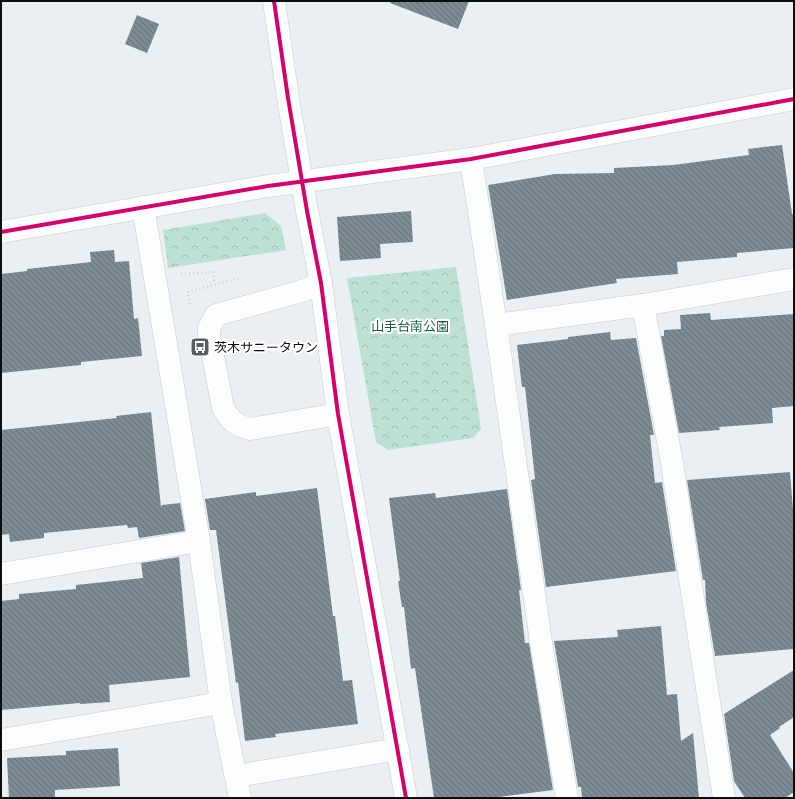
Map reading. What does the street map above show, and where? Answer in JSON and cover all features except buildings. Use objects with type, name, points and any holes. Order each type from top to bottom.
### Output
[{"type":"street","points":[[274,1],[288,98],[307,211],[321,282],[338,414],[406,798]]},
{"type":"street","points":[[1,232],[302,181],[471,159],[794,99]]},
{"type":"street","points":[[471,159],[541,642],[567,798]]},
{"type":"street","points":[[143,207],[199,541],[221,703],[240,798]]},
{"type":"street","points":[[496,325],[643,305],[794,279]]},
{"type":"street","points":[[321,282],[302,291],[216,315],[212,321],[209,335],[223,408],[233,423],[250,429],[338,414]]},
{"type":"street","points":[[643,305],[672,463],[724,798]]},
{"type":"street","points":[[1,574],[199,541]]},
{"type":"street","points":[[1,740],[221,703]]},
{"type":"street","points":[[236,776],[398,749]]},
{"type":"path","points":[[178,274],[213,272],[215,284]]},
{"type":"green space","points":[[265,213],[281,226],[286,250],[168,268],[163,230]]},
{"type":"green space","name":"山手台南公園","points":[[456,267],[481,429],[473,438],[388,450],[376,442],[347,278]]},
{"type":"cycle path","points":[[274,1],[288,98],[321,283],[338,414],[406,798]]},
{"type":"cycle path","points":[[1,232],[268,186],[471,159],[794,99]]},
{"type":"place","name":"茨木サニータウン","points":[[200,347]]}]
